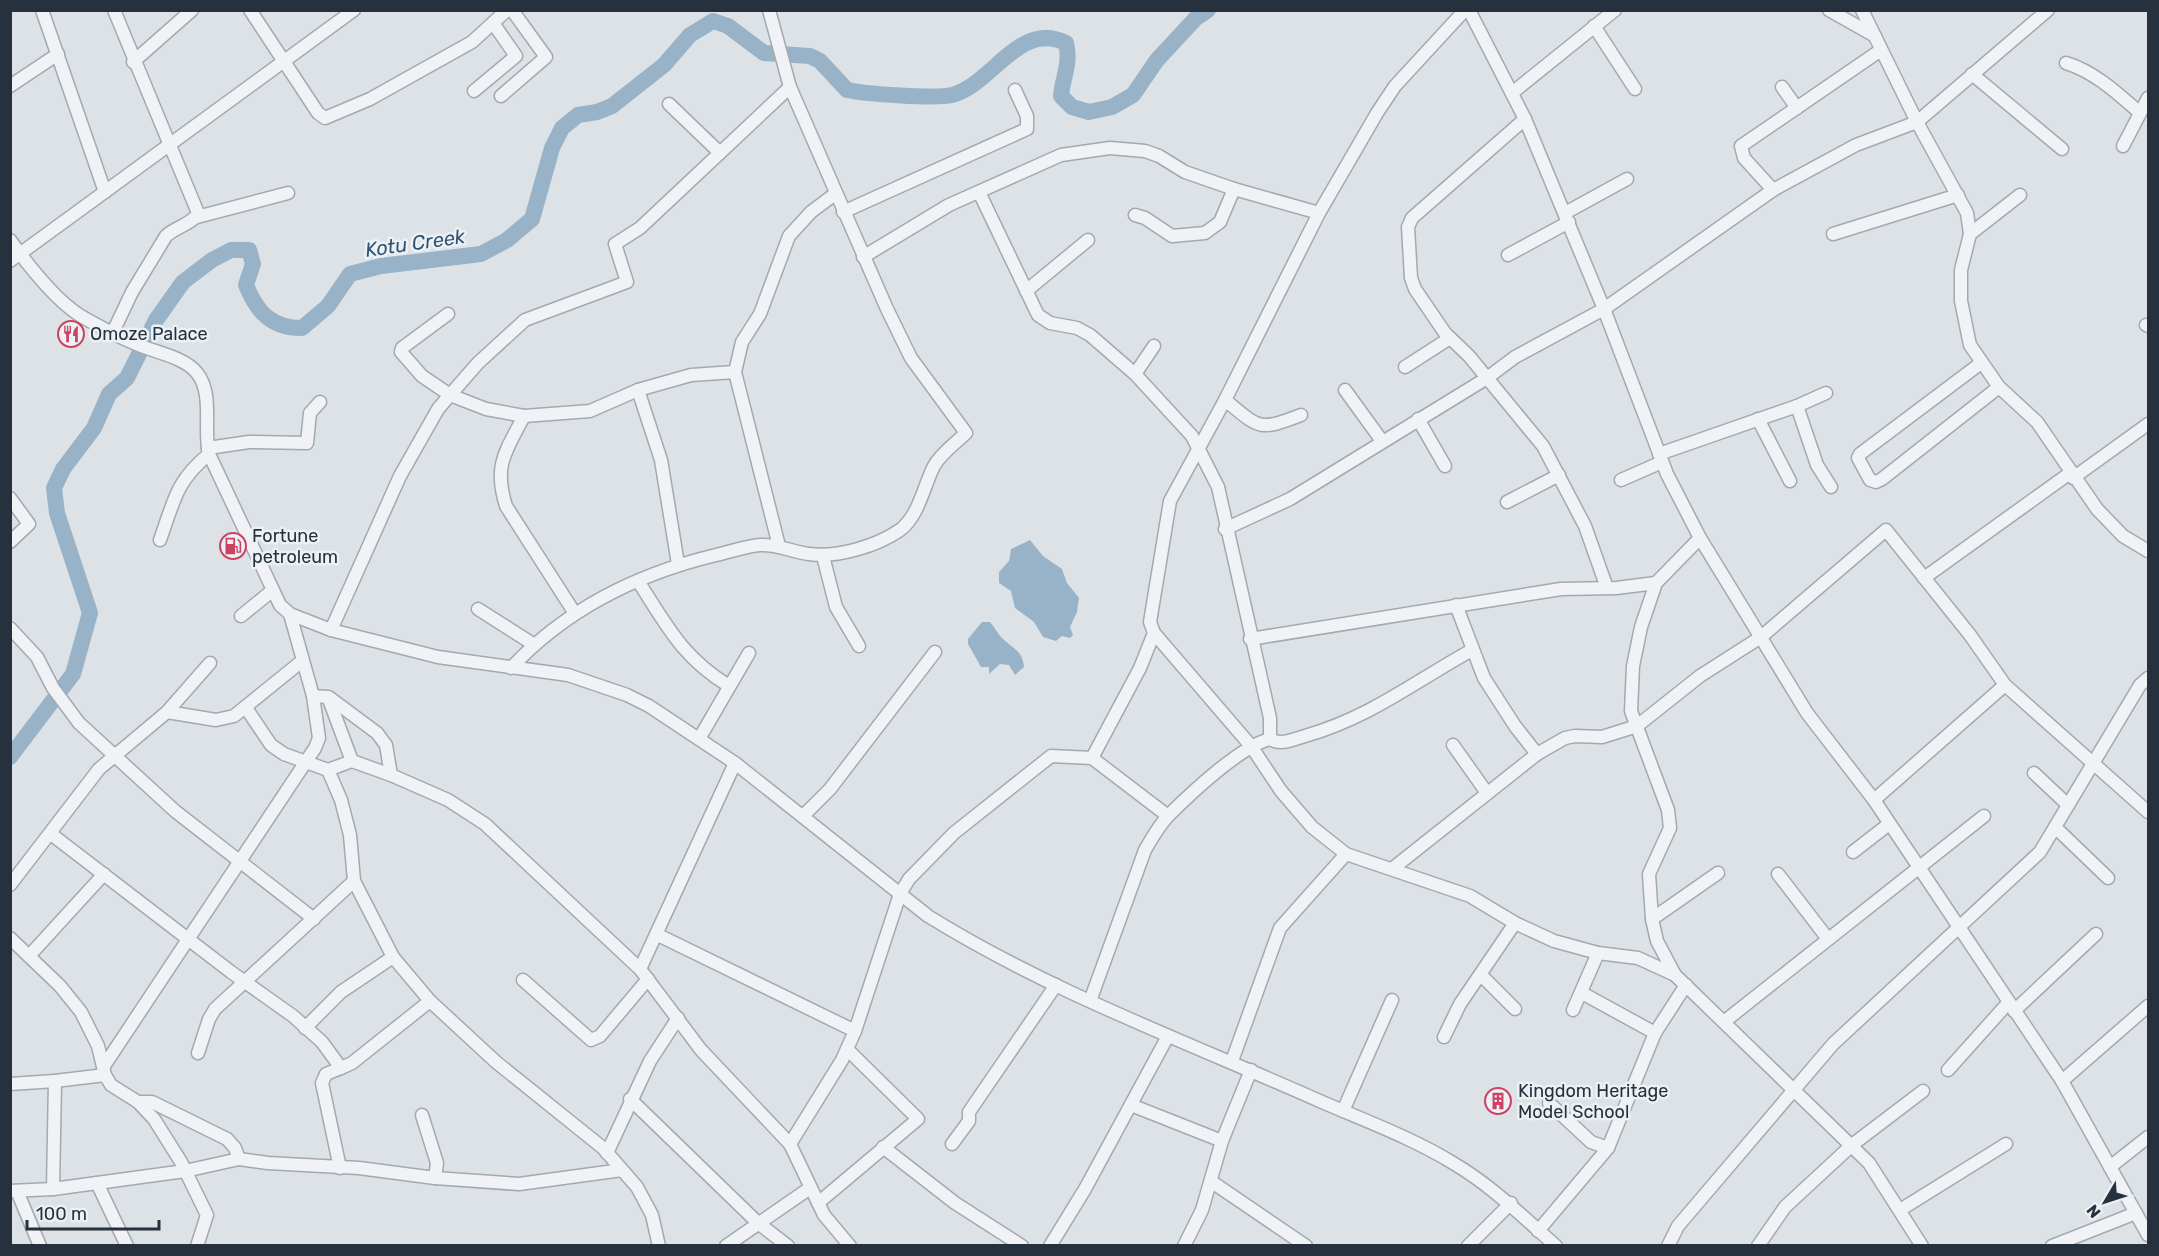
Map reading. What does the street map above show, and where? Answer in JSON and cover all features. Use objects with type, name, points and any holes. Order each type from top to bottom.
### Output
[{"type":"street","points":[[42,10],[105,192]]},
{"type":"street","points":[[114,10],[133,62],[198,213],[197,217]]},
{"type":"street","points":[[133,62],[192,10]]},
{"type":"street","points":[[250,10],[318,113],[325,118],[332,118],[472,42],[507,10]]},
{"type":"street","points":[[15,257],[354,10]]},
{"type":"street","points":[[501,96],[546,57],[512,10]]},
{"type":"street","points":[[511,668],[533,644],[574,612],[678,564],[758,545],[778,546],[828,556],[882,540],[902,529],[910,518],[935,463],[966,433],[911,358],[863,257],[790,87],[768,10]]},
{"type":"street","points":[[1922,1245],[1869,1163],[1675,975],[1638,958],[1598,953],[1554,941],[1515,923],[1470,896],[1346,854],[1312,827],[1281,791],[1251,746],[1154,633],[1150,622],[1170,501],[1225,400],[1320,213],[1377,113],[1395,86],[1467,10],[1525,119],[1604,309],[1660,458],[1700,538],[1807,712],[1874,800],[2062,1081],[2148,1234]]},
{"type":"street","points":[[1512,93],[1615,10]]},
{"type":"street","points":[[1829,10],[1875,36]]},
{"type":"street","points":[[1862,10],[1917,122],[1967,213],[1970,234],[1961,270],[1961,301],[1970,345],[1999,387],[2037,422],[2072,476],[2097,509],[2123,536],[2148,551]]},
{"type":"street","points":[[1225,529],[1290,499],[1486,378],[1515,357],[1604,309],[1773,190],[1856,145],[1917,122],[2048,10]]},
{"type":"street","points":[[474,92],[516,56],[493,23]]},
{"type":"street","points":[[1594,26],[1635,89]]},
{"type":"street","points":[[1773,190],[1744,158],[1741,146],[1881,50]]},
{"type":"street","points":[[10,86],[58,54]]},
{"type":"street","points":[[2066,63],[2082,68],[2140,113]]},
{"type":"street","points":[[1971,74],[2062,149]]},
{"type":"street","points":[[331,630],[400,476],[438,409],[478,363],[525,320],[627,282],[615,244],[640,228],[790,87]]},
{"type":"street","points":[[1782,87],[1797,108]]},
{"type":"street","points":[[843,212],[1027,129],[1027,116],[1015,90]]},
{"type":"street","points":[[2123,146],[2148,98]]},
{"type":"street","points":[[669,104],[720,153]]},
{"type":"street","points":[[1525,119],[1409,222],[1410,260],[1415,289],[1450,338],[1469,356],[1543,446],[1586,526],[1607,588]]},
{"type":"street","points":[[863,257],[949,205],[1062,155],[1110,148],[1144,151],[1159,156],[1185,172],[1234,189],[1320,213]]},
{"type":"street","points":[[1508,255],[1627,179]]},
{"type":"street","points":[[1135,215],[1145,218],[1172,236],[1205,233],[1220,222],[1234,189]]},
{"type":"street","points":[[979,192],[1026,291],[1043,320],[1090,335],[1136,374],[1192,436],[1218,487],[1225,529],[1270,718],[1270,739]]},
{"type":"street","points":[[112,332],[132,292],[166,236],[173,230],[197,217],[288,193]]},
{"type":"street","points":[[778,546],[735,372],[742,342],[760,314],[789,236],[811,212],[835,194]]},
{"type":"street","points":[[1833,234],[1958,195]]},
{"type":"street","points":[[1970,234],[2020,195]]},
{"type":"street","points":[[10,240],[15,257],[70,308],[112,332],[185,364],[197,372],[206,398],[209,451],[280,605],[290,614],[331,630],[438,657],[568,675],[604,685],[649,706],[735,763],[900,894],[958,935],[1090,1001],[1168,1036],[1232,1061],[1452,1162],[1511,1203],[1538,1231],[1556,1245]]},
{"type":"street","points":[[1026,291],[1088,240]]},
{"type":"street","points":[[448,314],[402,348],[401,352],[422,376],[450,395],[486,409],[524,416],[590,411],[638,390],[691,375],[735,372]]},
{"type":"street","points":[[1405,367],[1450,338]]},
{"type":"street","points":[[1136,374],[1154,346]]},
{"type":"street","points":[[1981,363],[1860,454],[1858,458],[1870,480],[1876,482],[1882,479],[1999,387]]},
{"type":"street","points":[[638,390],[661,460],[678,564]]},
{"type":"street","points":[[1345,390],[1382,441]]},
{"type":"street","points":[[1621,480],[1660,458],[1826,393]]},
{"type":"street","points":[[1225,400],[1260,426],[1273,426],[1301,415]]},
{"type":"street","points":[[160,540],[179,486],[190,470],[209,451],[249,442],[307,443],[310,413],[320,402]]},
{"type":"street","points":[[1797,406],[1817,465],[1831,487]]},
{"type":"street","points":[[524,416],[500,465],[501,490],[506,506],[574,612]]},
{"type":"street","points":[[1418,419],[1445,466]]},
{"type":"street","points":[[1758,420],[1790,481]]},
{"type":"street","points":[[1924,578],[2148,424]]},
{"type":"street","points":[[1507,502],[1559,475]]},
{"type":"street","points":[[10,498],[29,524],[10,542]]},
{"type":"street","points":[[1392,869],[1537,754],[1565,738],[1602,737],[1637,726],[1700,676],[1761,637],[1886,530],[1970,635],[2005,685],[2148,812]]},
{"type":"street","points":[[1675,975],[1657,941],[1652,919],[1649,874],[1670,828],[1668,810],[1630,703],[1633,666],[1641,627],[1656,583],[1700,538]]},
{"type":"street","points":[[823,556],[836,607],[858,646]]},
{"type":"street","points":[[638,581],[678,642],[702,670],[729,686]]},
{"type":"street","points":[[1250,639],[1561,589],[1607,588],[1656,583]]},
{"type":"street","points":[[241,616],[273,590]]},
{"type":"street","points":[[1456,605],[1472,650],[1491,690],[1537,754]]},
{"type":"street","points":[[478,609],[533,644]]},
{"type":"street","points":[[10,1084],[56,1081],[104,1071],[239,859],[308,761],[319,738],[313,696],[290,614]]},
{"type":"street","points":[[10,628],[38,657],[53,688],[79,723],[175,811],[314,919]]},
{"type":"street","points":[[1092,758],[1140,668],[1154,633]]},
{"type":"street","points":[[1090,1001],[1146,850],[1168,816],[1251,746],[1270,739],[1278,742],[1290,740],[1333,728],[1369,713],[1472,650]]},
{"type":"street","points":[[699,739],[749,652]]},
{"type":"street","points":[[803,816],[844,772],[935,652]]},
{"type":"street","points":[[168,712],[216,720],[234,716],[302,660]]},
{"type":"street","points":[[10,885],[99,769],[168,712],[210,663]]},
{"type":"street","points":[[1668,1245],[1678,1226],[1833,1044],[1959,930],[2040,852],[2140,685],[2148,678]]},
{"type":"street","points":[[1874,800],[2005,685]]},
{"type":"street","points":[[313,696],[328,697],[377,733],[386,745],[391,775]]},
{"type":"street","points":[[328,697],[352,761]]},
{"type":"street","points":[[246,708],[271,745],[284,754],[328,770],[341,800],[350,835],[354,881],[393,957],[430,1001],[496,1062],[607,1153],[637,1187],[651,1215],[659,1245]]},
{"type":"street","points":[[1453,745],[1487,793]]},
{"type":"street","points":[[790,1144],[847,1049],[855,1031],[900,894],[909,879],[936,849],[1051,756],[1092,758],[1168,816]]},
{"type":"street","points":[[328,770],[352,761],[448,800],[484,824],[644,974],[701,1050],[790,1144],[824,1215],[850,1245]]},
{"type":"street","points":[[523,980],[591,1040],[600,1036],[644,974],[658,935],[735,763]]},
{"type":"street","points":[[2034,773],[2068,805]]},
{"type":"street","points":[[1725,1022],[1828,939],[1920,870],[1984,816]]},
{"type":"street","points":[[1853,852],[1889,824]]},
{"type":"street","points":[[2055,827],[2108,878]]},
{"type":"street","points":[[51,834],[247,981],[322,1042],[341,1068]]},
{"type":"street","points":[[1232,1061],[1280,928],[1346,854]]},
{"type":"street","points":[[1652,919],[1718,873]]},
{"type":"street","points":[[29,956],[104,874]]},
{"type":"street","points":[[1778,874],[1828,939]]},
{"type":"street","points":[[198,1053],[209,1019],[215,1009],[354,881]]},
{"type":"street","points":[[1444,1037],[1460,1004],[1515,923]]},
{"type":"street","points":[[1948,1070],[2011,1007],[2096,934]]},
{"type":"street","points":[[658,935],[855,1031]]},
{"type":"street","points":[[10,938],[81,1012],[99,1046],[104,1071],[118,1092],[138,1102],[154,1119],[185,1171],[207,1215],[197,1245]]},
{"type":"street","points":[[1573,1010],[1598,953]]},
{"type":"street","points":[[305,1028],[341,992],[393,957]]},
{"type":"street","points":[[1481,975],[1515,1008]]},
{"type":"street","points":[[952,1144],[969,1121],[969,1112],[1056,985]]},
{"type":"street","points":[[1538,1231],[1608,1148],[1655,1033],[1686,985]]},
{"type":"street","points":[[1582,993],[1655,1033]]},
{"type":"street","points":[[1343,1111],[1392,1000]]},
{"type":"street","points":[[340,1168],[321,1083],[326,1074],[352,1063],[430,1001]]},
{"type":"street","points":[[2062,1081],[2148,1006]]},
{"type":"street","points":[[607,1153],[630,1099],[650,1061],[678,1018]]},
{"type":"street","points":[[1050,1245],[1085,1189],[1168,1036]]},
{"type":"street","points":[[818,1203],[918,1119],[847,1049]]},
{"type":"street","points":[[1184,1245],[1202,1210],[1212,1182],[1222,1141],[1251,1070]]},
{"type":"street","points":[[53,1189],[56,1081]]},
{"type":"street","points":[[1758,1245],[1785,1207],[1851,1145],[1923,1091]]},
{"type":"street","points":[[630,1099],[758,1223],[788,1245]]},
{"type":"street","points":[[138,1102],[152,1102],[227,1139],[235,1148],[239,1159]]},
{"type":"street","points":[[1549,1103],[1591,1142],[1608,1148]]},
{"type":"street","points":[[1131,1105],[1222,1141]]},
{"type":"street","points":[[422,1115],[437,1163],[435,1178]]},
{"type":"street","points":[[2110,1167],[2148,1137]]},
{"type":"street","points":[[1900,1210],[2006,1144]]},
{"type":"street","points":[[883,1147],[955,1203],[1022,1245]]},
{"type":"street","points":[[40,1245],[14,1191],[53,1189],[185,1171],[239,1159],[519,1184],[622,1170]]},
{"type":"street","points":[[1212,1182],[1306,1245]]},
{"type":"street","points":[[97,1183],[127,1245]]},
{"type":"street","points":[[726,1245],[810,1188]]},
{"type":"street","points":[[1468,1245],[1511,1203]]},
{"type":"street","points":[[2052,1245],[2136,1213]]},
{"type":"water","points":[[1030,540],[1043,556],[1062,569],[1067,583],[1079,598],[1077,612],[1070,627],[1073,635],[1070,638],[1062,636],[1056,641],[1043,637],[1034,622],[1015,608],[1011,591],[999,583],[999,572],[1009,561],[1011,549]]},
{"type":"water","points":[[982,622],[990,622],[1021,657],[1024,667],[1015,675],[1009,665],[1000,664],[989,674],[989,667],[981,667],[968,644],[968,639]]},
{"type":"waterway","name":"Kotu Creek","points":[[10,757],[73,674],[90,613],[57,513],[54,488],[63,469],[94,428],[109,394],[127,378],[156,320],[183,282],[212,260],[231,250],[249,250],[253,264],[246,285],[255,303],[266,317],[274,322],[302,328],[328,306],[350,274],[381,266],[481,254],[507,240],[532,219],[552,148],[562,128],[578,115],[597,112],[612,106],[664,65],[690,35],[713,21],[728,26],[764,53],[810,56],[820,61],[847,90],[900,96],[952,95],[967,89],[1020,46],[1034,40],[1049,38],[1066,43],[1067,63],[1061,96],[1072,107],[1089,112],[1112,107],[1133,95],[1157,60],[1196,18],[1208,10]]},
{"type":"place","name":"Omoze Palace","points":[[71,334]]},
{"type":"place","name":"Fortune petroleum","points":[[233,546]]},
{"type":"place","name":"Kingdom Heritage Model School","points":[[1498,1101]]}]
